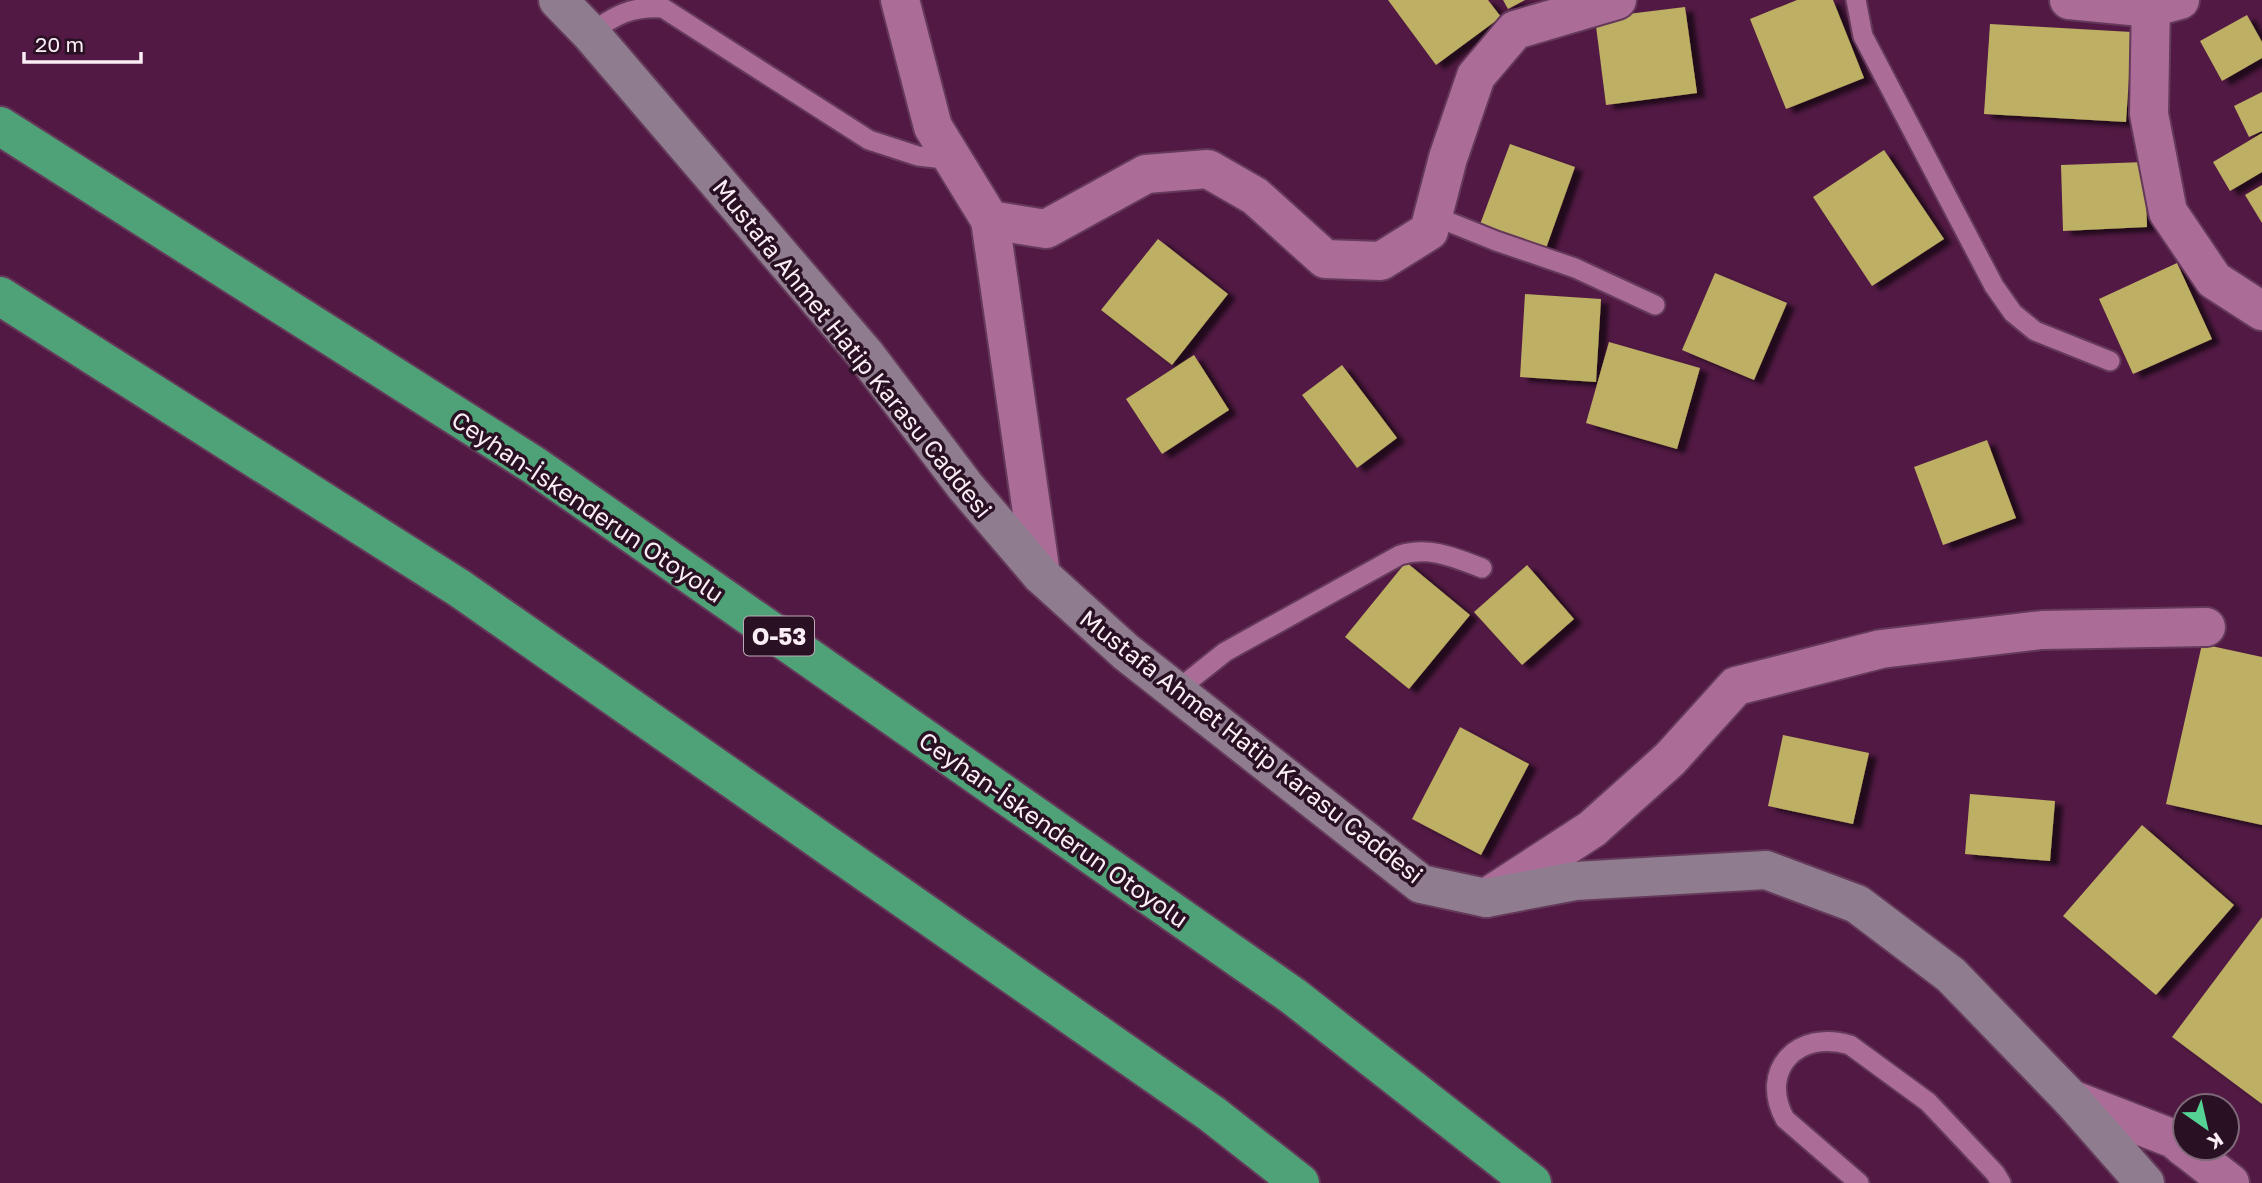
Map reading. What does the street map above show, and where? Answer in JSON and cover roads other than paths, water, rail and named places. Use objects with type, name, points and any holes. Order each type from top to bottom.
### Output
[{"type":"highway","name":"Ceyhan-İskenderun Otoyolu","points":[[0,126],[535,466],[1293,996],[1532,1183]]},
{"type":"highway","points":[[0,296],[459,587],[1212,1114],[1300,1183]]},
{"type":"street","points":[[900,0],[933,127],[990,220],[1041,575]]},
{"type":"street","points":[[990,220],[1046,229],[1146,174],[1208,169],[1255,196],[1325,259],[1381,261],[1429,231],[1448,158],[1476,76],[1515,30],[1617,0]]},
{"type":"street","points":[[2069,0],[2161,3],[2149,114],[2168,212],[2214,280],[2262,311]]},
{"type":"street","name":"Mustafa Ahmet Hatip Karasu Caddesi","points":[[573,13],[865,354],[965,485],[1041,575],[1126,652],[1421,884],[1486,898],[1576,881],[1766,870],[1857,904],[1951,975],[2071,1099],[2145,1183]]},
{"type":"street","points":[[1486,898],[1592,829],[1670,759],[1736,686],[1894,647],[2042,629],[2206,628]]},
{"type":"street","points":[[2071,1099],[2171,1138]]},
{"type":"street","points":[[2203,1162],[2230,1183]]},
{"type":"lane","points":[[1856,0],[1863,36],[1994,286],[2013,313],[2035,331],[2110,360]]},
{"type":"lane","points":[[573,13],[616,15],[642,6],[663,8],[869,139],[918,156],[953,160]]},
{"type":"lane","points":[[1434,216],[1575,268],[1655,305]]},
{"type":"lane","points":[[1176,691],[1225,652],[1400,555],[1413,551],[1432,551],[1482,568]]},
{"type":"lane","points":[[1859,1183],[1785,1119],[1778,1107],[1775,1092],[1782,1065],[1791,1054],[1820,1040],[1835,1040],[1850,1045],[1928,1102],[1995,1173],[2001,1183]]}]
